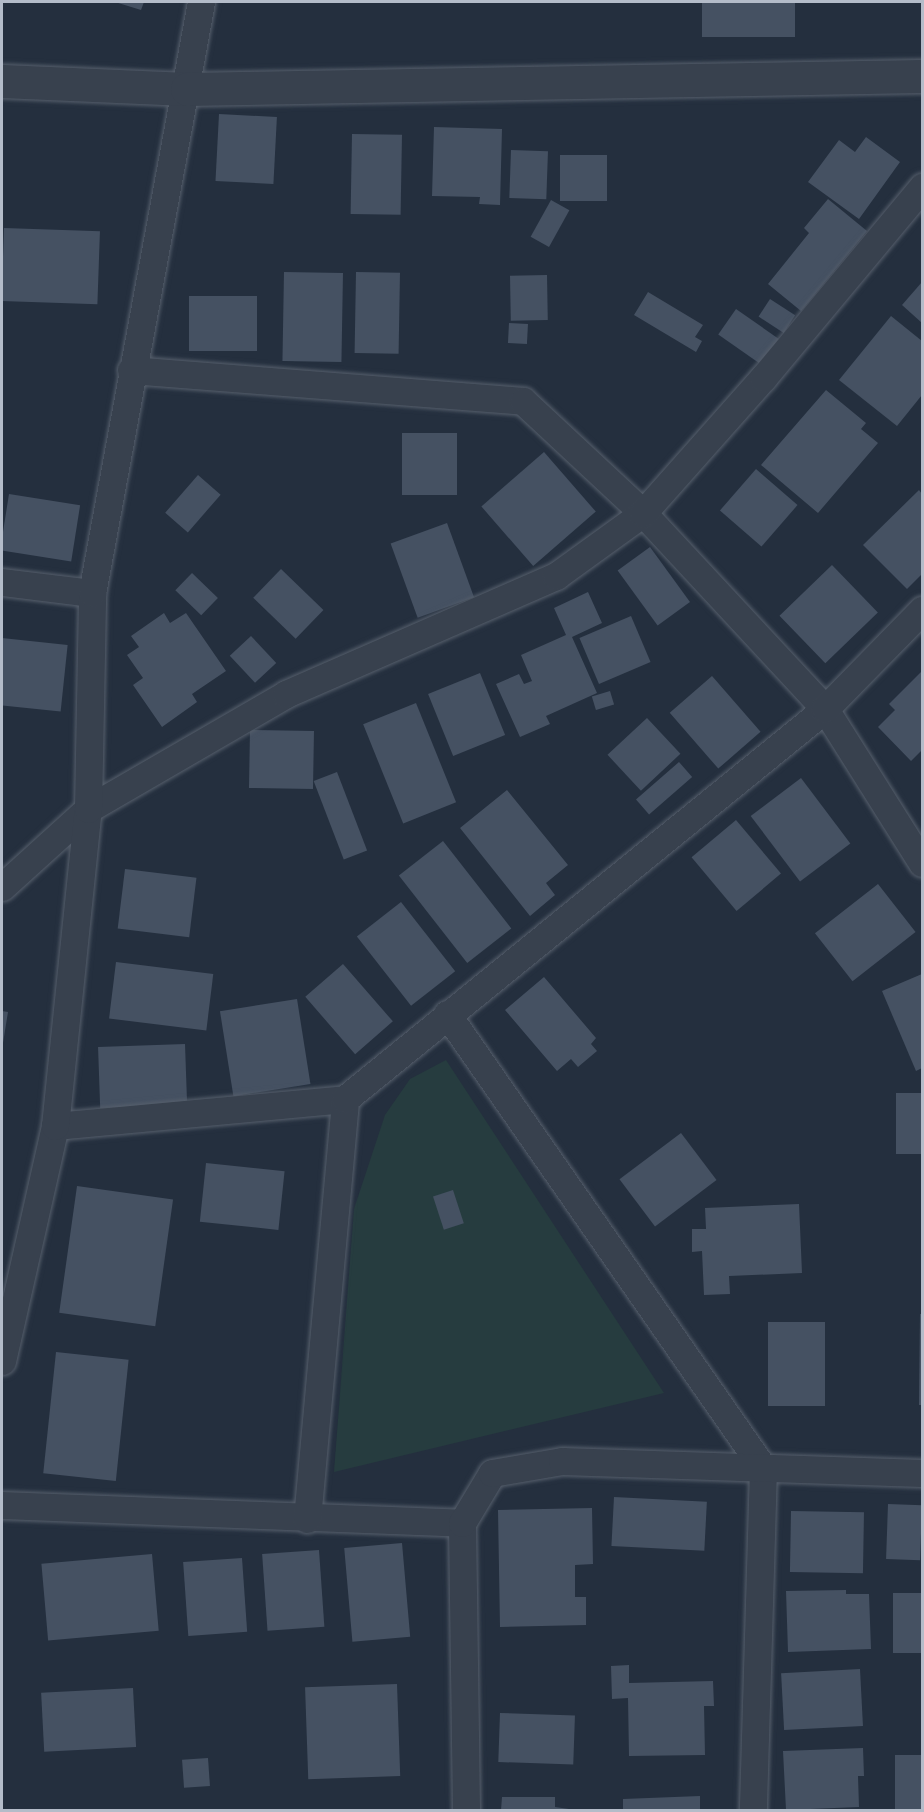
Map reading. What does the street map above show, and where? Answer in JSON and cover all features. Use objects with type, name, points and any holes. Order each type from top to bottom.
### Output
[{"type":"street","points":[[2,1361],[55,1126],[88,808],[92,593],[130,370],[187,89],[201,2]]},
{"type":"street","points":[[2,81],[187,89],[922,76]]},
{"type":"street","points":[[2,887],[12,863],[88,808],[286,694],[556,576],[642,513],[763,378],[922,187]]},
{"type":"street","points":[[130,370],[523,401],[642,513],[825,710],[922,863]]},
{"type":"street","points":[[2,582],[92,593]]},
{"type":"street","points":[[55,1126],[345,1099],[447,1014],[825,710],[922,610]]},
{"type":"street","points":[[447,1014],[763,1467],[753,1810]]},
{"type":"street","points":[[307,1519],[345,1099]]},
{"type":"street","points":[[466,1810],[462,1523],[492,1473],[562,1461],[922,1473]]},
{"type":"street","points":[[2,1505],[307,1519],[462,1523]]},
{"type":"green space","points":[[446,1060],[664,1393],[334,1472],[354,1209],[385,1115],[410,1079]]},
{"type":"building","points":[[115,2],[144,2],[141,10]]},
{"type":"building","points":[[702,2],[795,2],[795,37],[702,37]]},
{"type":"building","points":[[219,114],[277,117],[273,184],[215,181]]},
{"type":"building","points":[[434,127],[502,129],[500,205],[479,204],[480,197],[432,196]]},
{"type":"building","points":[[352,134],[402,135],[401,215],[351,214]]},
{"type":"building","points":[[866,137],[900,162],[859,219],[808,182],[839,140],[855,152]]},
{"type":"building","points":[[511,150],[548,151],[546,199],[509,198]]},
{"type":"building","points":[[560,155],[607,155],[607,201],[560,201]]},
{"type":"building","points":[[828,199],[867,231],[801,311],[768,284],[809,233],[804,228]]},
{"type":"building","points":[[551,200],[569,210],[549,247],[531,237]]},
{"type":"building","points":[[4,228],[100,231],[97,304],[2,301]]},
{"type":"building","points":[[284,272],[343,273],[341,362],[282,361]]},
{"type":"building","points":[[356,272],[400,273],[399,354],[355,353]]},
{"type":"building","points":[[547,275],[548,320],[511,321],[510,276]]},
{"type":"building","points":[[922,282],[922,323],[902,305]]},
{"type":"building","points":[[648,292],[703,325],[695,337],[702,341],[696,352],[634,315]]},
{"type":"building","points":[[189,296],[257,296],[257,351],[189,351]]},
{"type":"building","points":[[770,299],[795,315],[784,333],[759,317]]},
{"type":"building","points":[[736,309],[781,341],[763,366],[718,334]]},
{"type":"building","points":[[891,316],[922,341],[922,395],[897,426],[839,380]]},
{"type":"building","points":[[509,323],[528,324],[527,344],[508,343]]},
{"type":"building","points":[[826,390],[866,423],[861,429],[878,443],[818,513],[761,465]]},
{"type":"building","points":[[402,433],[457,433],[457,495],[402,495]]},
{"type":"building","points":[[544,452],[596,512],[533,566],[481,506]]},
{"type":"building","points":[[756,469],[798,505],[761,547],[720,511]]},
{"type":"building","points":[[198,475],[221,495],[188,532],[165,513]]},
{"type":"building","points":[[919,490],[922,494],[922,574],[907,589],[863,545]]},
{"type":"building","points":[[9,494],[80,505],[71,562],[2,551]]},
{"type":"building","points":[[447,523],[474,597],[418,618],[391,544]]},
{"type":"building","points":[[650,547],[690,602],[658,626],[618,571]]},
{"type":"building","points":[[832,565],[878,612],[825,663],[779,616]]},
{"type":"building","points":[[281,569],[323,610],[296,639],[253,598]]},
{"type":"building","points":[[192,573],[218,598],[201,615],[175,590]]},
{"type":"building","points":[[588,592],[602,623],[572,637],[597,693],[546,716],[550,724],[520,737],[496,684],[519,674],[524,684],[532,681],[521,655],[566,635],[554,608]]},
{"type":"building","points":[[164,613],[170,623],[186,613],[226,671],[192,694],[197,702],[162,727],[133,685],[143,678],[127,655],[139,647],[131,636]]},
{"type":"building","points":[[631,616],[651,662],[599,684],[579,638]]},
{"type":"building","points":[[251,636],[276,663],[255,683],[230,656]]},
{"type":"building","points":[[2,638],[68,645],[61,712],[2,705]]},
{"type":"building","points":[[922,671],[922,750],[911,761],[878,727],[895,710],[889,704]]},
{"type":"building","points":[[480,673],[505,735],[453,756],[428,694]]},
{"type":"building","points":[[712,676],[761,732],[718,769],[670,713]]},
{"type":"building","points":[[610,691],[614,704],[596,710],[592,697]]},
{"type":"building","points":[[416,703],[456,802],[403,824],[363,724]]},
{"type":"building","points":[[647,718],[680,754],[641,791],[608,755]]},
{"type":"building","points":[[250,730],[314,731],[313,789],[249,788]]},
{"type":"building","points":[[679,762],[692,777],[649,814],[636,799]]},
{"type":"building","points":[[337,772],[367,850],[344,859],[314,781]]},
{"type":"building","points":[[801,778],[850,843],[800,881],[751,816]]},
{"type":"building","points":[[507,790],[568,865],[546,883],[555,895],[530,916],[460,828]]},
{"type":"building","points":[[736,820],[781,874],[737,911],[692,857]]},
{"type":"building","points":[[443,841],[511,928],[467,963],[399,875]]},
{"type":"building","points":[[125,869],[196,878],[189,937],[118,929]]},
{"type":"building","points":[[878,884],[916,932],[853,981],[815,933]]},
{"type":"building","points":[[401,902],[455,971],[411,1006],[357,936]]},
{"type":"building","points":[[116,962],[213,974],[206,1031],[109,1019]]},
{"type":"building","points":[[343,964],[393,1021],[355,1054],[305,997]]},
{"type":"building","points":[[922,974],[922,1068],[916,1071],[882,991]]},
{"type":"building","points":[[544,977],[596,1038],[591,1044],[597,1051],[578,1067],[571,1059],[557,1071],[505,1010]]},
{"type":"building","points":[[297,999],[310,1084],[233,1096],[220,1011]]},
{"type":"building","points":[[2,1011],[8,1012],[3,1043],[2,1043]]},
{"type":"building","points":[[185,1044],[187,1105],[100,1108],[98,1047]]},
{"type":"building","points":[[896,1093],[922,1093],[922,1154],[896,1154]]},
{"type":"building","points":[[681,1133],[717,1180],[655,1226],[620,1179]]},
{"type":"building","points":[[206,1163],[285,1171],[278,1230],[200,1222]]},
{"type":"building","points":[[77,1186],[173,1199],[155,1326],[59,1313]]},
{"type":"building","points":[[453,1190],[464,1223],[444,1230],[433,1196]]},
{"type":"building","points":[[799,1204],[802,1273],[729,1276],[730,1294],[704,1295],[702,1251],[692,1252],[692,1229],[706,1229],[705,1208]]},
{"type":"building","points":[[920,1314],[922,1314],[922,1405],[919,1405]]},
{"type":"building","points":[[768,1322],[825,1322],[825,1406],[768,1406]]},
{"type":"building","points":[[56,1352],[129,1360],[116,1481],[43,1473]]},
{"type":"building","points":[[614,1497],[707,1502],[704,1551],[611,1546]]},
{"type":"building","points":[[888,1504],[922,1505],[920,1560],[886,1559]]},
{"type":"building","points":[[592,1508],[593,1564],[575,1565],[575,1597],[586,1597],[586,1625],[500,1627],[498,1510]]},
{"type":"building","points":[[791,1511],[864,1512],[863,1573],[790,1572]]},
{"type":"building","points":[[402,1543],[410,1637],[352,1642],[344,1548]]},
{"type":"building","points":[[319,1550],[324,1627],[268,1631],[262,1554]]},
{"type":"building","points":[[152,1554],[159,1631],[48,1640],[41,1564]]},
{"type":"building","points":[[242,1558],[247,1632],[188,1636],[183,1562]]},
{"type":"building","points":[[846,1590],[846,1594],[869,1594],[871,1649],[788,1652],[786,1591]]},
{"type":"building","points":[[893,1593],[922,1593],[922,1653],[893,1653]]},
{"type":"building","points":[[629,1665],[629,1683],[713,1681],[714,1706],[704,1706],[705,1755],[629,1756],[628,1698],[612,1699],[611,1666]]},
{"type":"building","points":[[860,1669],[863,1726],[784,1730],[781,1673]]},
{"type":"building","points":[[397,1684],[400,1776],[308,1779],[305,1687]]},
{"type":"building","points":[[133,1688],[136,1747],[44,1752],[41,1693]]},
{"type":"building","points":[[500,1713],[575,1716],[573,1765],[498,1762]]},
{"type":"building","points":[[863,1748],[864,1776],[858,1776],[859,1807],[786,1810],[783,1751]]},
{"type":"building","points":[[895,1755],[922,1755],[922,1810],[895,1810]]},
{"type":"building","points":[[208,1758],[210,1786],[184,1788],[182,1760]]},
{"type":"building","points":[[700,1796],[700,1810],[623,1810],[623,1799]]},
{"type":"building","points":[[502,1797],[555,1797],[555,1807],[576,1810],[501,1810]]}]
